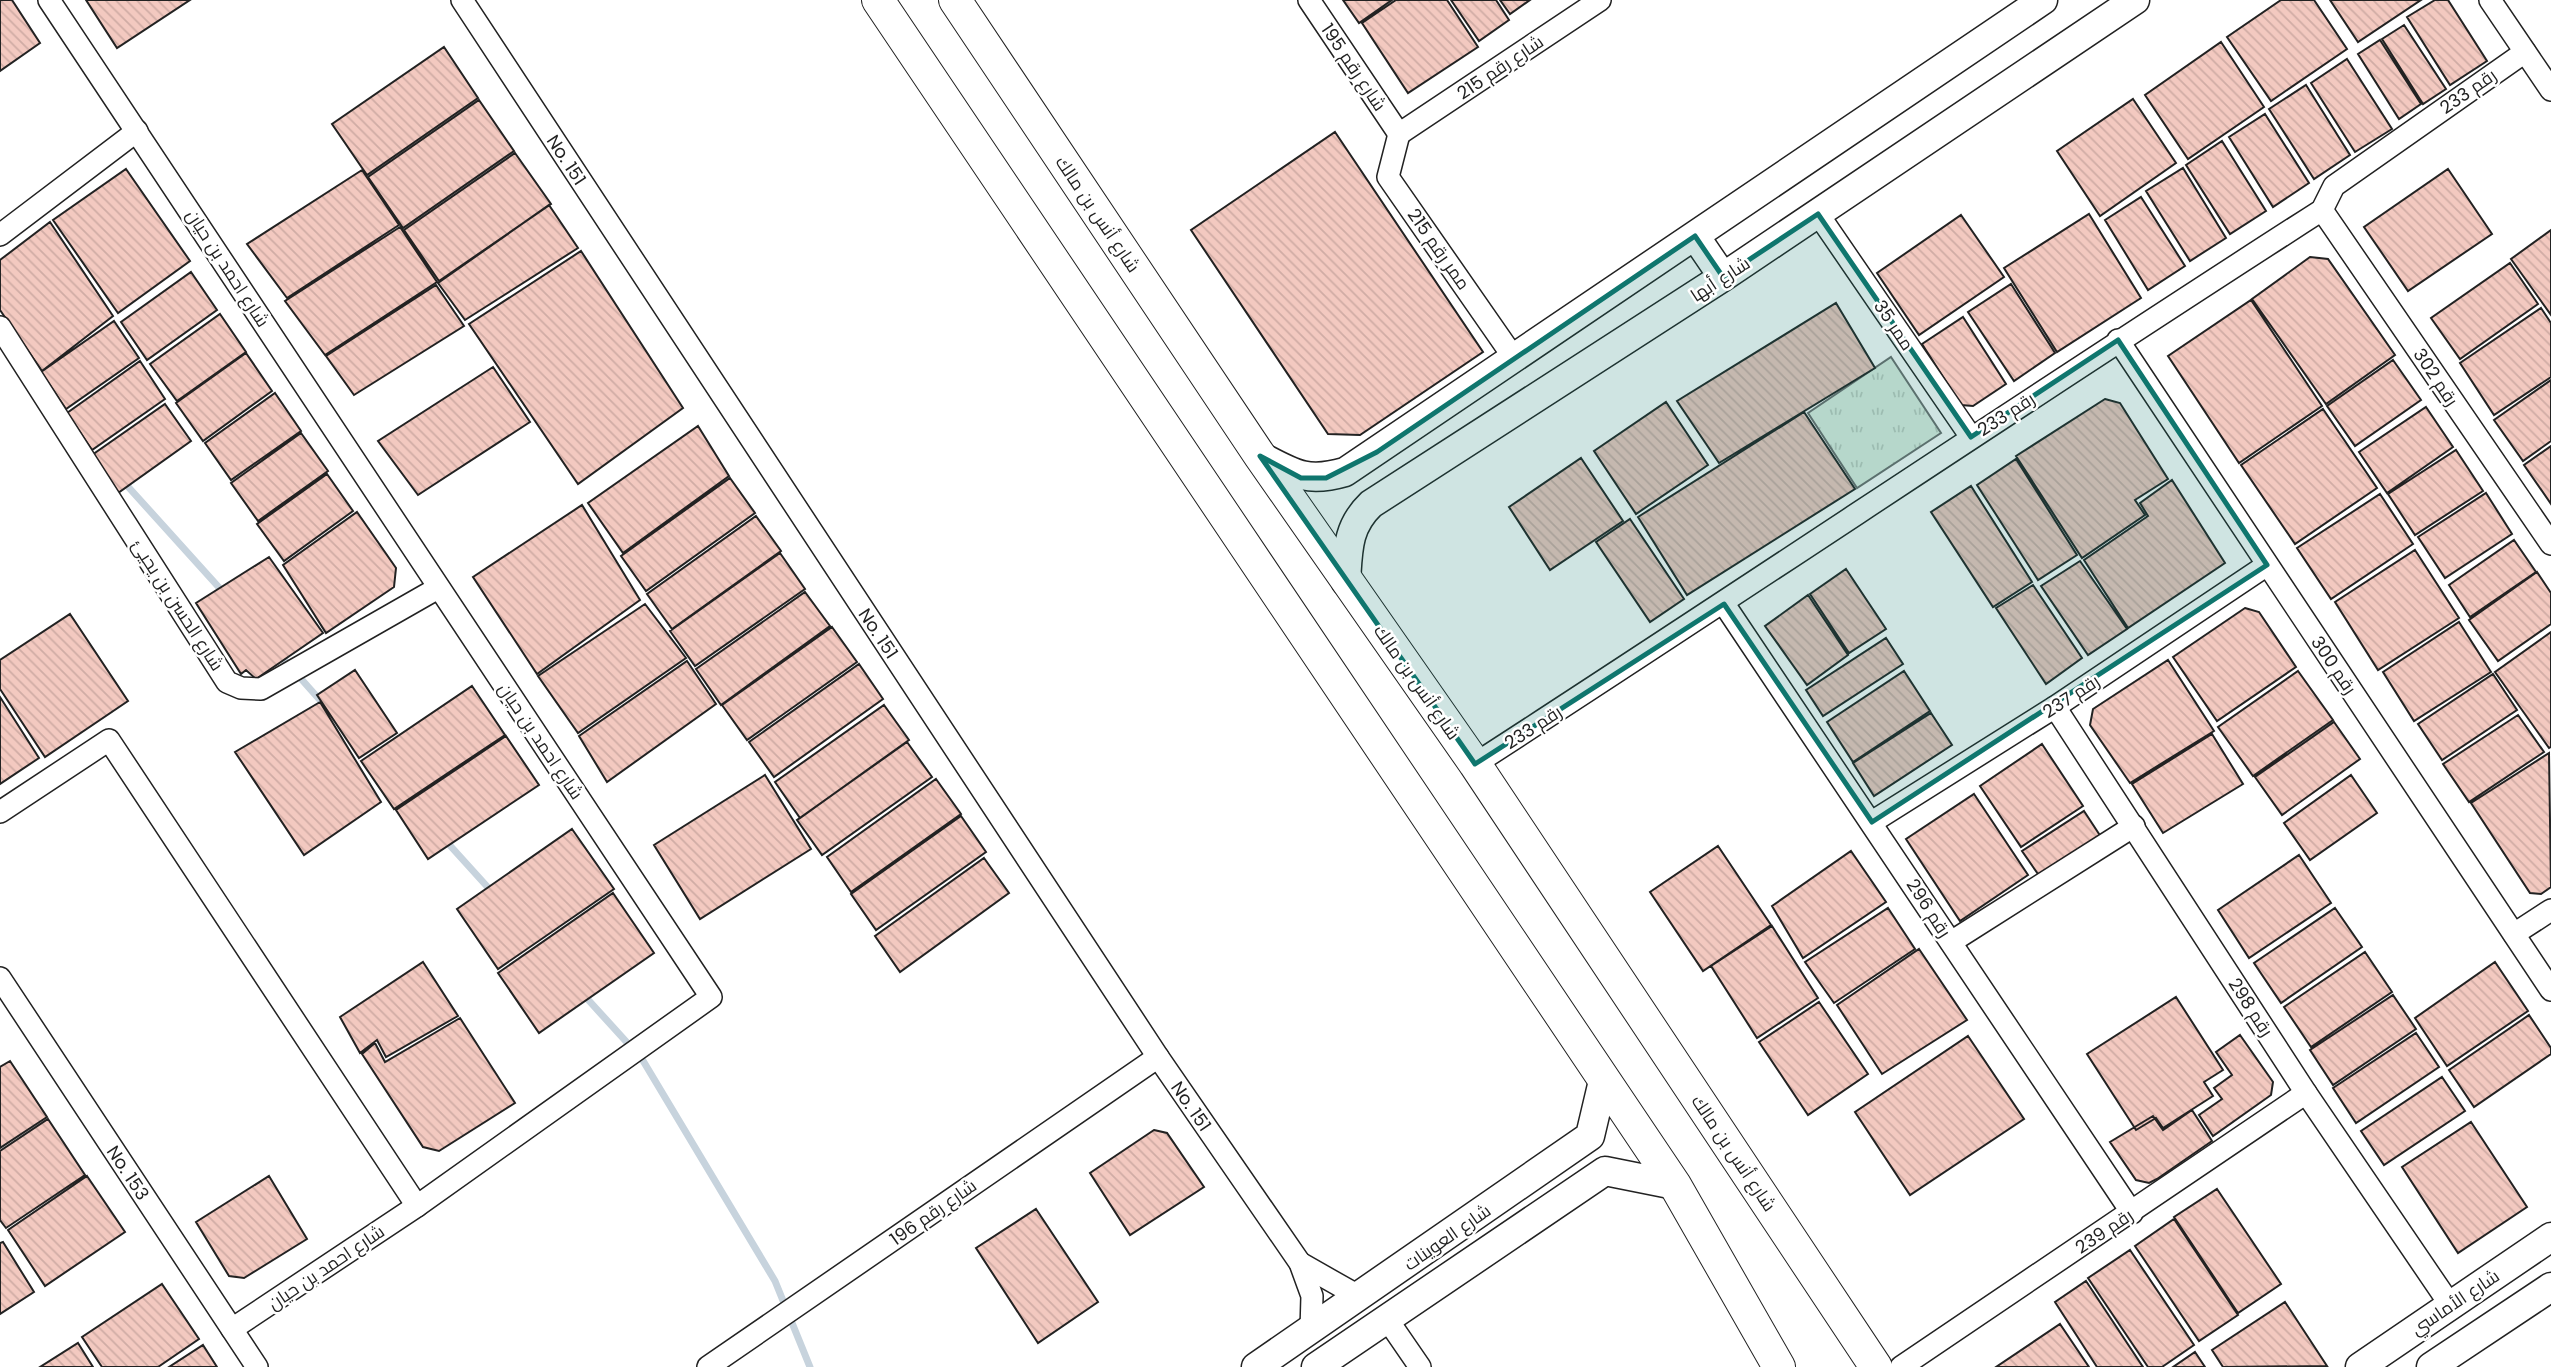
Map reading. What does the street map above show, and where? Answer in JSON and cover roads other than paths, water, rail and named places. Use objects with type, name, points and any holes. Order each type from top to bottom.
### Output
[{"type":"main road","points":[[878,0],[1675,1185],[1779,1367]]},
{"type":"main road","name":"شارع أنس بن مالك","points":[[955,0],[1260,456],[1475,764],[1876,1367]]},
{"type":"street","name":"شارع احمد بن حيان","points":[[48,0],[711,997],[417,1206],[232,1329]]},
{"type":"street","name":"No. 151","points":[[462,0],[1158,1057],[1300,1263],[1312,1296],[1311,1330]]},
{"type":"street","name":"شارع رقم 195","points":[[1309,0],[1399,134]]},
{"type":"street","name":"شارع رقم 215","points":[[1399,134],[1600,0]]},
{"type":"street","name":"شارع أبها","points":[[1346,582],[1348,538],[1356,518],[1371,504],[1723,277],[2135,0]]},
{"type":"street","points":[[2490,0],[2551,90]]},
{"type":"street","points":[[1260,456],[1301,478],[1326,478],[1345,472],[1695,236],[2027,5]]},
{"type":"street","name":"رقم 233","points":[[1475,764],[1724,604],[2118,340],[2322,210],[2334,186],[2525,52]]},
{"type":"street","points":[[0,235],[137,131]]},
{"type":"street","name":"ممر رقم 215","points":[[1399,134],[1388,177],[1514,358]]},
{"type":"street","name":"رقم 302","points":[[2322,210],[2551,544]]},
{"type":"street","name":"ممر 35","points":[[1818,214],[1971,437]]},
{"type":"street","points":[[1695,236],[1723,277]]},
{"type":"street","name":"شارع الحسن بن يحيئ","points":[[0,327],[227,682],[241,688],[261,689],[438,588]]},
{"type":"street","name":"رقم 300","points":[[2118,340],[2551,990]]},
{"type":"street","points":[[1377,452],[1400,487]]},
{"type":"street","name":"رقم 237","points":[[1872,822],[2055,707],[2267,565]]},
{"type":"street","name":"رقم 296","points":[[1724,604],[2132,1213]]},
{"type":"street","name":"رقم 298","points":[[2055,707],[2306,1093],[2451,1306]]},
{"type":"street","points":[[0,812],[109,740],[417,1206]]},
{"type":"street","points":[[1951,942],[2134,826]]},
{"type":"street","points":[[2514,934],[2551,910]]},
{"type":"street","name":"No. 153","points":[[0,978],[257,1367]]},
{"type":"street","name":"شارع رقم 196","points":[[708,1367],[1158,1057]]},
{"type":"street","name":"شارع العوينات","points":[[1256,1367],[1590,1136],[1603,1081]]},
{"type":"street","name":"رقم 239","points":[[1900,1367],[2132,1213],[2306,1093]]},
{"type":"street","name":"شارع العوينات","points":[[1316,1367],[1605,1171],[1675,1185]]},
{"type":"street","points":[[1515,1190],[1540,1180],[1555,1181],[1559,1187],[1558,1194],[1540,1217]]},
{"type":"street","name":"شارع الأماسي","points":[[2360,1367],[2551,1237]]},
{"type":"street","name":"No. 151","points":[[1300,1263],[1360,1297]]},
{"type":"street","points":[[2431,1367],[2551,1287]]},
{"type":"street","points":[[1387,1319],[1420,1367]]},
{"type":"waterway","points":[[122,480],[224,593]]},
{"type":"waterway","points":[[279,654],[327,708]]},
{"type":"waterway","points":[[445,840],[493,893]]},
{"type":"waterway","points":[[582,993],[642,1059],[775,1281],[810,1367]]}]
